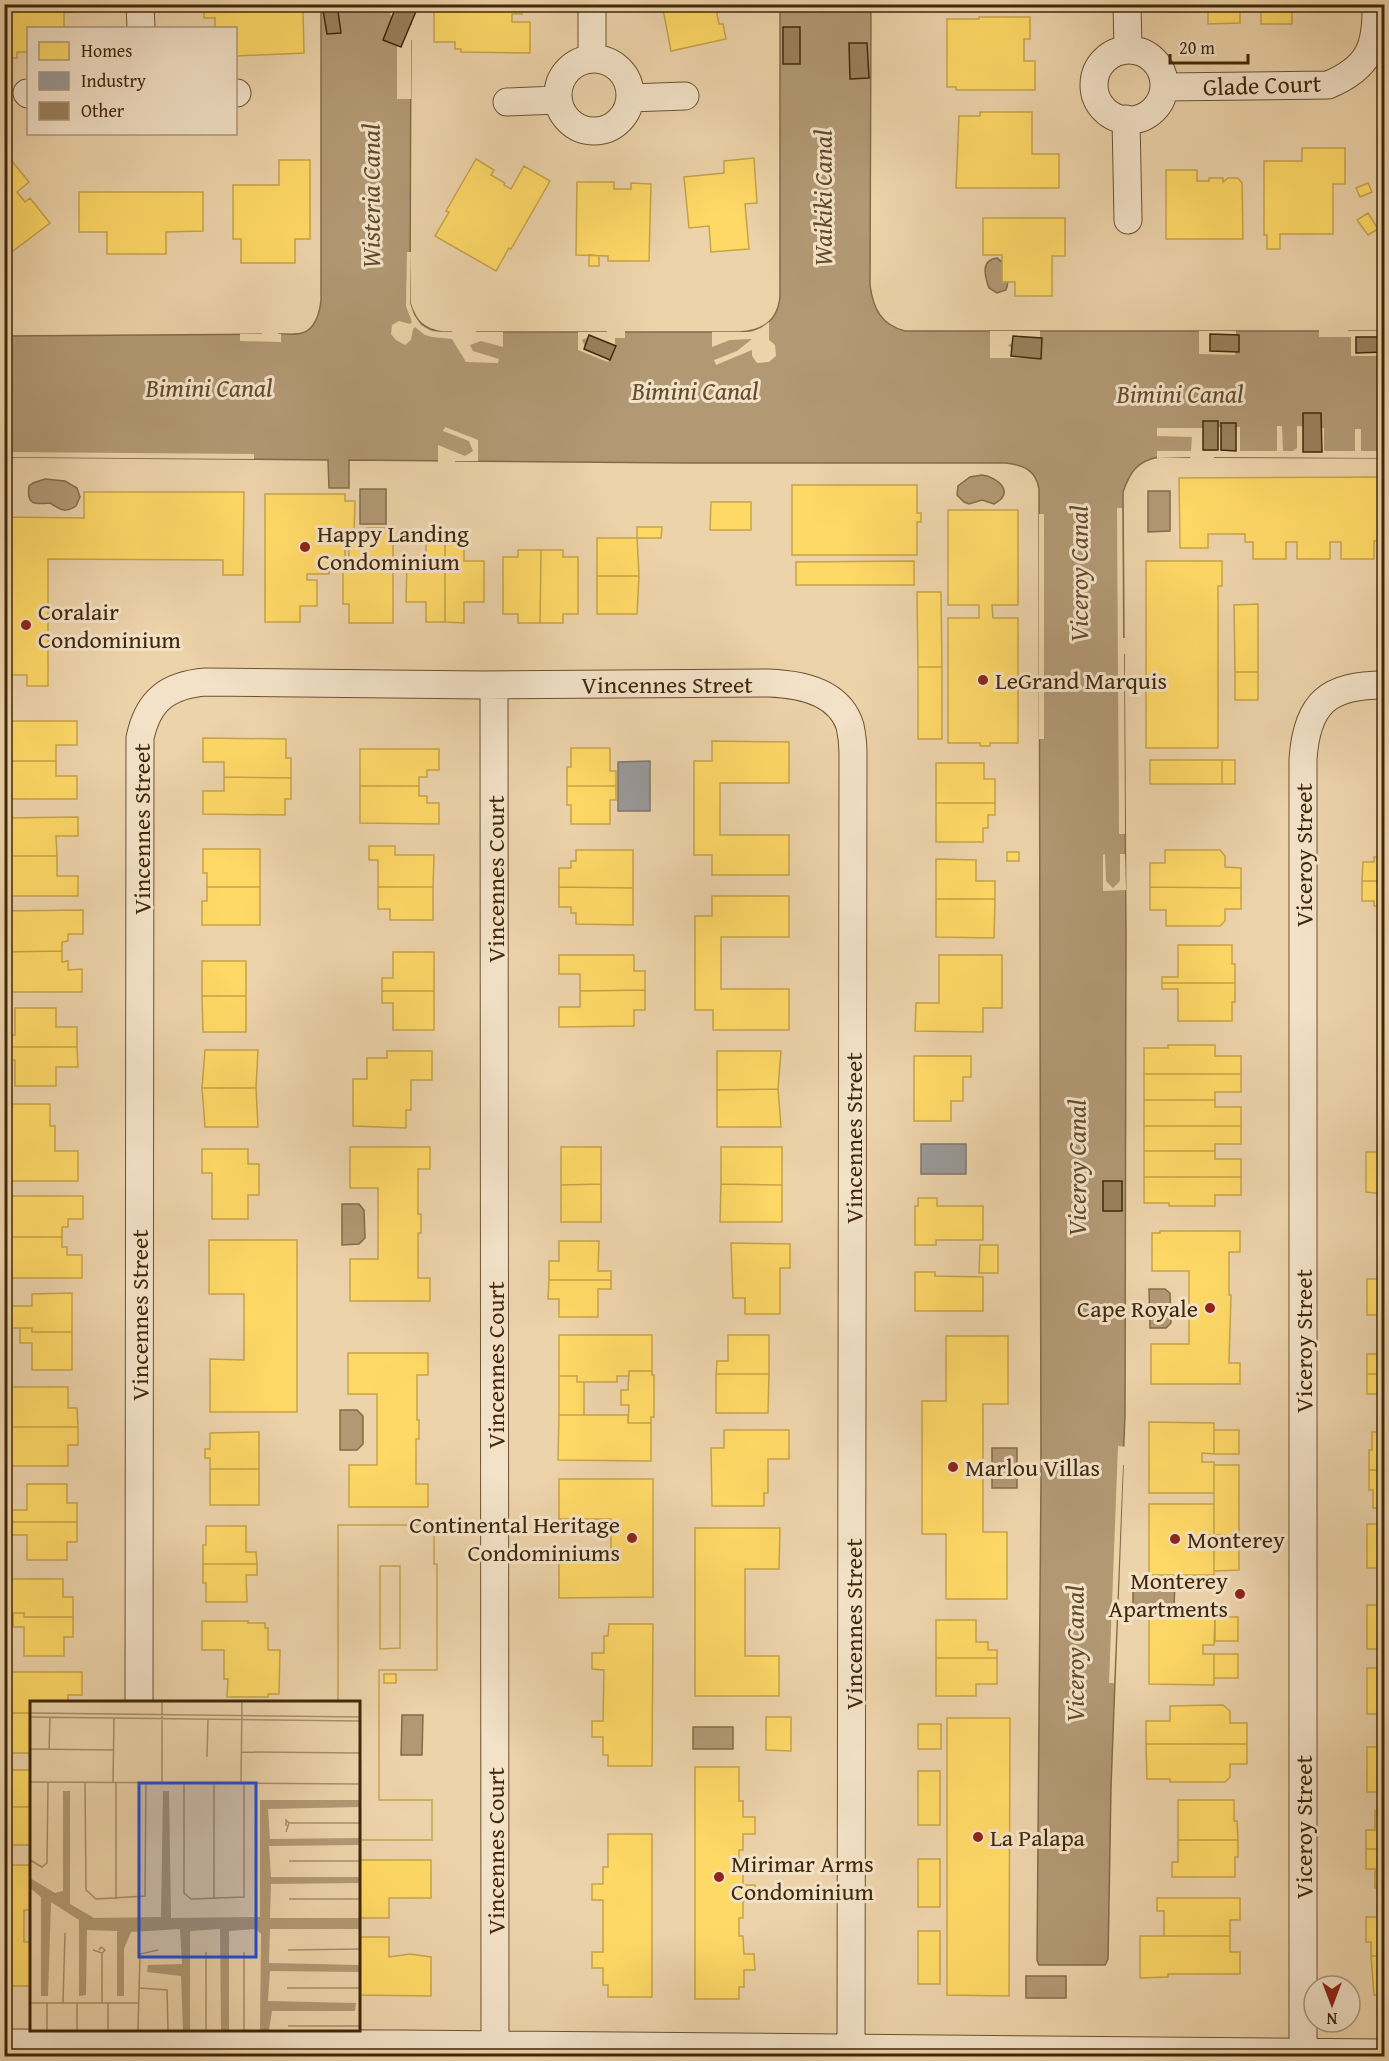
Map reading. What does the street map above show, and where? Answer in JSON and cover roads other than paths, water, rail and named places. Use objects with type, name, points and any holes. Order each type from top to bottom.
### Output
[{"type":"street","points":[[140,4],[141,27]]},
{"type":"street","points":[[592,4],[592,58]]},
{"type":"street","points":[[1127,4],[1128,50]]},
{"type":"street","name":"Glade Court","points":[[1164,87],[1328,85],[1344,79],[1360,68],[1369,55],[1375,33],[1376,4]]},
{"type":"street","points":[[1128,50],[1139,51],[1157,63],[1162,73],[1164,87],[1158,105],[1150,112],[1140,118],[1126,119],[1108,113],[1100,106],[1093,85],[1100,64],[1107,56],[1117,51],[1128,50]]},
{"type":"street","points":[[592,58],[608,62],[618,68],[625,76],[630,98],[621,118],[612,126],[601,130],[576,125],[564,116],[556,93],[561,79],[580,61],[592,58]]},
{"type":"street","points":[[630,98],[685,96]]},
{"type":"street","points":[[507,102],[557,100]]},
{"type":"street","points":[[1126,119],[1128,220]]},
{"type":"street","name":"Vincennes Street","points":[[139,1701],[140,738],[147,714],[162,695],[189,683],[786,684],[811,689],[822,694],[841,710],[850,726],[853,754],[851,2047]]},
{"type":"street","name":"Vincennes Court","points":[[494,685],[495,2045]]},
{"type":"street","name":"Viceroy Street","points":[[1304,2052],[1303,759],[1307,730],[1324,700],[1333,693],[1352,686],[1384,685]]},
{"type":"street","points":[[4,2043],[140,2037],[180,2050],[495,2045],[851,2047],[1116,2054],[1384,2053]]},
{"type":"water","points":[[321,4],[411,5],[410,303],[421,323],[435,331],[739,332],[762,327],[776,312],[780,296],[780,5],[871,4],[870,285],[876,308],[890,325],[905,331],[1384,331],[1384,458],[1159,457],[1145,461],[1135,469],[1123,492],[1126,934],[1125,1414],[1111,1787],[1108,1959],[1105,1965],[1039,1965],[1037,1960],[1041,1478],[1039,489],[1035,477],[1018,465],[1006,463],[349,460],[349,488],[329,488],[328,460],[5,457],[4,336],[300,334],[307,331],[313,324],[318,315],[321,300]]},
{"type":"water","points":[[997,258],[1007,272],[1008,282],[1006,290],[997,293],[989,288],[985,270],[988,262]]},
{"type":"water","points":[[982,475],[999,482],[1004,495],[994,504],[982,500],[969,504],[964,502],[957,495],[958,486],[970,477]]},
{"type":"water","points":[[45,479],[65,481],[77,488],[80,497],[76,506],[65,510],[50,503],[33,502],[28,493],[29,486]]},
{"type":"water","points":[[360,489],[386,489],[386,524],[360,524]]},
{"type":"water","points":[[1148,491],[1170,491],[1170,531],[1148,532]]},
{"type":"water","points":[[342,1204],[359,1204],[364,1210],[365,1238],[359,1244],[342,1245]]},
{"type":"water","points":[[1149,1289],[1165,1289],[1170,1293],[1171,1323],[1166,1328],[1150,1328]]},
{"type":"water","points":[[340,1410],[357,1410],[363,1416],[363,1444],[357,1450],[340,1450]]},
{"type":"water","points":[[992,1448],[1017,1448],[1017,1488],[992,1488]]},
{"type":"water","points":[[1133,1582],[1175,1583],[1174,1606],[1133,1606]]},
{"type":"water","points":[[402,1715],[423,1715],[422,1755],[401,1755]]},
{"type":"water","points":[[693,1727],[733,1727],[733,1749],[693,1749]]},
{"type":"water","points":[[1026,1976],[1066,1976],[1066,1998],[1026,1998]]},
{"type":"place","name":"Happy Landing Condominium","points":[[305,547]]},
{"type":"place","name":"Coralair Condominium","points":[[26,625]]},
{"type":"place","name":"LeGrand Marquis","points":[[983,680]]},
{"type":"place","name":"Cape Royale","points":[[1210,1308]]},
{"type":"place","name":"Marlou Villas","points":[[953,1467]]},
{"type":"place","name":"Continental Heritage Condominiums","points":[[632,1538]]},
{"type":"place","name":"Monterey","points":[[1175,1539]]},
{"type":"place","name":"Monterey Apartments","points":[[1240,1594]]},
{"type":"place","name":"La Palapa","points":[[978,1837]]},
{"type":"place","name":"Mirimar Arms Condominium","points":[[719,1877]]},
{"type":"water label","name":"Wisteria Canal","points":[[370,196]]},
{"type":"water label","name":"Waikiki Canal","points":[[822,198]]},
{"type":"water label","name":"Bimini Canal","points":[[209,387]]},
{"type":"water label","name":"Bimini Canal","points":[[695,390]]},
{"type":"water label","name":"Bimini Canal","points":[[1180,393]]},
{"type":"water label","name":"Viceroy Canal","points":[[1078,574]]},
{"type":"water label","name":"Viceroy Canal","points":[[1076,1168]]},
{"type":"water label","name":"Viceroy Canal","points":[[1074,1654]]}]
